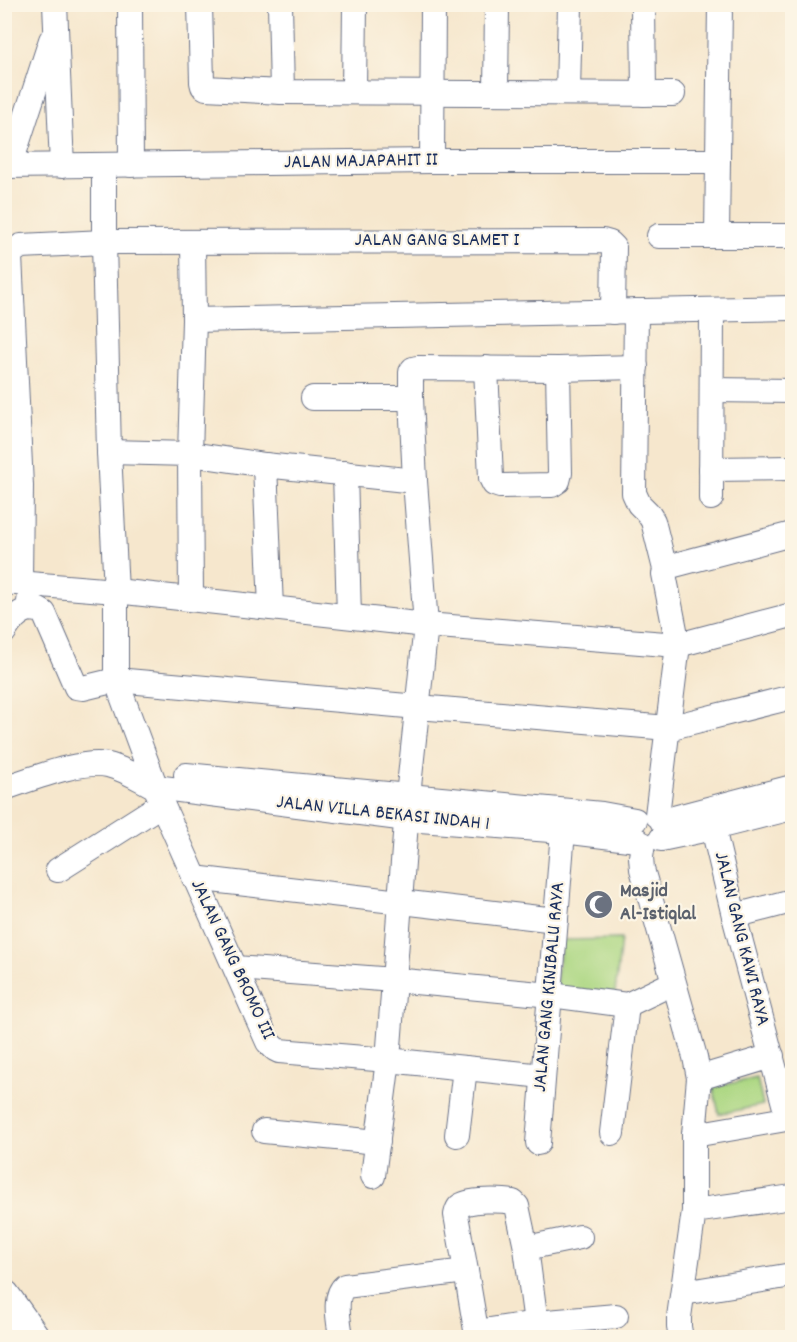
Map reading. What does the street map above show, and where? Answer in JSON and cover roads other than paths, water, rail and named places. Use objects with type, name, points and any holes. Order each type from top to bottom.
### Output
[{"type":"main road","points":[[4,1296],[34,1338]]},
{"type":"street","points":[[130,4],[131,165]]},
{"type":"street","points":[[200,4],[201,82],[206,88],[282,92],[674,94]]},
{"type":"street","points":[[280,4],[282,92]]},
{"type":"street","points":[[354,92],[355,4]]},
{"type":"street","points":[[432,161],[433,4]]},
{"type":"street","points":[[496,93],[497,4]]},
{"type":"street","points":[[568,93],[570,4]]},
{"type":"street","points":[[643,4],[644,94]]},
{"type":"street","points":[[717,236],[720,4]]},
{"type":"street","points":[[7,166],[32,100],[55,15]]},
{"type":"street","points":[[55,15],[62,166]]},
{"type":"street","points":[[32,100],[59,102]]},
{"type":"street","name":"JALAN MAJAPAHIT II","points":[[7,166],[432,161],[717,161]]},
{"type":"street","name":"JALAN GANG BROMO III","points":[[104,165],[109,452],[116,591],[116,680],[150,784],[268,1042],[279,1051],[543,1076]]},
{"type":"street","points":[[659,236],[792,236]]},
{"type":"street","name":"JALAN GANG SLAMET I","points":[[13,488],[10,256],[16,248],[25,244],[603,241],[614,247],[624,312]]},
{"type":"street","points":[[190,599],[193,242]]},
{"type":"street","points":[[194,320],[792,308]]},
{"type":"street","points":[[711,498],[712,310]]},
{"type":"street","points":[[624,312],[636,367],[634,493],[639,504],[653,520],[665,569],[664,574],[678,645],[668,728],[649,830],[641,857],[642,869],[699,1078],[694,1135],[694,1211],[679,1322],[681,1338]]},
{"type":"street","points":[[373,1176],[388,1060],[407,807],[426,625],[415,482],[411,372],[413,369],[636,367]]},
{"type":"street","points":[[486,368],[491,478],[494,484],[500,486],[552,484],[558,481],[560,473],[558,369]]},
{"type":"street","points":[[712,390],[792,391]]},
{"type":"street","points":[[313,398],[411,398]]},
{"type":"street","points":[[109,452],[190,454],[415,482]]},
{"type":"street","points":[[265,465],[271,608]]},
{"type":"street","points":[[711,469],[792,468]]},
{"type":"street","points":[[345,473],[349,616]]},
{"type":"street","points":[[13,488],[18,582],[28,609]]},
{"type":"street","points":[[665,569],[792,534]]},
{"type":"street","points":[[18,582],[426,625],[678,645],[792,615]]},
{"type":"street","points":[[4,632],[17,615],[28,609],[39,610],[44,614],[76,687],[83,688],[116,680],[668,728],[792,697]]},
{"type":"street","name":"JALAN VILLA BEKASI INDAH 1","points":[[4,788],[79,765],[107,765],[150,784],[407,807],[602,814],[649,830],[792,787]]},
{"type":"street","points":[[58,870],[150,784]]},
{"type":"street","name":"JALAN VILLA BEKASI INDAH 1","points":[[407,807],[563,831],[713,828],[792,808]]},
{"type":"street","name":"JALAN GANG KAWI RAYA","points":[[713,828],[734,916],[790,1119]]},
{"type":"street","name":"JALAN GANG KINIBALU RAYA","points":[[538,1143],[563,831]]},
{"type":"street","points":[[194,878],[556,920]]},
{"type":"street","points":[[734,916],[792,901]]},
{"type":"street","points":[[236,968],[394,980],[551,995],[627,1005],[674,983]]},
{"type":"street","points":[[612,1133],[627,1005]]},
{"type":"street","points":[[699,1078],[772,1056]]},
{"type":"street","points":[[457,1135],[465,1068]]},
{"type":"street","points":[[694,1135],[790,1119]]},
{"type":"street","points":[[264,1131],[378,1142]]},
{"type":"street","points":[[694,1211],[792,1197]]},
{"type":"street","points":[[537,1330],[526,1248],[517,1206],[513,1202],[497,1200],[465,1203],[456,1215],[477,1332],[537,1330],[616,1316]]},
{"type":"street","points":[[526,1248],[580,1237]]},
{"type":"street","points":[[340,1330],[338,1306],[340,1291],[345,1286],[466,1271]]},
{"type":"street","points":[[683,1293],[792,1275]]},
{"type":"place","name":"Masjid Al-Istiqlal","points":[[599,904]]}]
